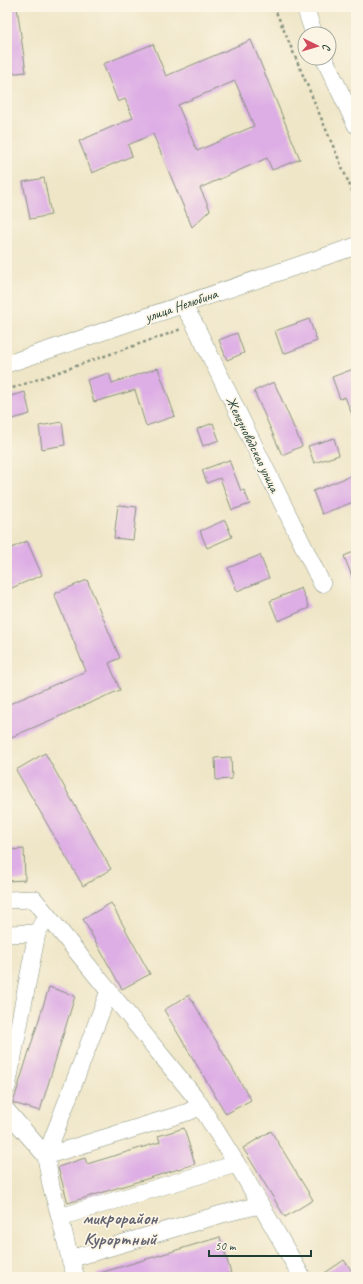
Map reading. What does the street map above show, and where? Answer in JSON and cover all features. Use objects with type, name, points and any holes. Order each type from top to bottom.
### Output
[{"type":"street","points":[[305,7],[311,26]]},
{"type":"street","points":[[328,66],[356,125]]},
{"type":"street","name":"улица Нелюбина","points":[[7,364],[356,246]]},
{"type":"street","name":"Железноводская улица","points":[[182,304],[194,323],[322,584]]},
{"type":"street","points":[[7,900],[34,899],[195,1097],[302,1277]]},
{"type":"street","points":[[7,1087],[37,933],[48,916]]},
{"type":"street","points":[[7,934],[37,933]]},
{"type":"street","points":[[76,1277],[51,1186],[46,1156],[108,991]]},
{"type":"street","points":[[46,1156],[188,1112],[201,1106]]},
{"type":"street","points":[[7,1111],[46,1156]]},
{"type":"street","points":[[60,1217],[236,1164]]},
{"type":"street","points":[[70,1259],[260,1204]]},
{"type":"path","points":[[274,7],[356,200]]},
{"type":"path","points":[[7,390],[168,334],[194,323]]},
{"type":"building","points":[[7,7],[17,7],[26,72],[7,74]]},
{"type":"building","points":[[251,40],[300,159],[272,170],[267,158],[200,188],[210,210],[192,227],[153,134],[128,145],[132,156],[92,173],[79,141],[133,118],[125,99],[118,102],[103,64],[153,44],[166,76]],"holes":[[[235,81],[254,126],[197,151],[178,105]]]},
{"type":"building","points":[[44,178],[51,215],[30,219],[23,182]]},
{"type":"building","points":[[309,319],[317,341],[283,354],[275,331]]},
{"type":"building","points":[[237,333],[244,353],[227,360],[219,340]]},
{"type":"building","points":[[158,368],[175,416],[146,426],[135,390],[94,402],[87,380],[109,373],[112,383]]},
{"type":"building","points":[[356,368],[355,422],[345,397],[340,399],[332,377]]},
{"type":"building","points":[[274,382],[302,446],[282,455],[254,391]]},
{"type":"building","points":[[25,392],[30,414],[13,419],[7,397]]},
{"type":"building","points":[[62,422],[65,445],[42,449],[39,426]]},
{"type":"building","points":[[213,423],[219,440],[203,446],[197,429]]},
{"type":"building","points":[[334,438],[339,455],[314,463],[308,446]]},
{"type":"building","points":[[229,460],[241,491],[244,490],[250,504],[232,510],[220,478],[207,483],[202,470]]},
{"type":"building","points":[[353,475],[356,481],[356,501],[322,514],[313,491]]},
{"type":"building","points":[[118,505],[137,507],[133,540],[114,538]]},
{"type":"building","points":[[225,520],[232,537],[207,548],[200,531]]},
{"type":"building","points":[[27,541],[42,575],[7,590],[7,550]]},
{"type":"building","points":[[356,551],[356,584],[355,584],[344,556]]},
{"type":"building","points":[[260,555],[269,578],[237,591],[228,568]]},
{"type":"building","points":[[87,580],[120,658],[109,663],[120,690],[7,739],[7,705],[86,671],[54,594]]},
{"type":"building","points":[[301,588],[309,608],[278,621],[270,601]]},
{"type":"building","points":[[45,753],[111,869],[83,886],[16,770]]},
{"type":"building","points":[[231,757],[232,779],[216,780],[215,758]]},
{"type":"building","points":[[24,849],[25,880],[7,881],[7,850]]},
{"type":"building","points":[[111,903],[150,974],[122,989],[83,919]]},
{"type":"building","points":[[49,987],[75,996],[40,1111],[13,1103]]},
{"type":"building","points":[[189,995],[251,1100],[226,1114],[164,1010]]},
{"type":"building","points":[[184,1128],[195,1164],[68,1203],[58,1167],[85,1158],[87,1164],[160,1142],[158,1136]]},
{"type":"building","points":[[271,1131],[313,1200],[285,1217],[243,1148]]},
{"type":"building","points":[[220,1237],[231,1273],[217,1277],[97,1277],[97,1274]]},
{"type":"building","points":[[344,1260],[356,1277],[319,1277]]},
{"type":"district","name":"микрорайон Курортный","points":[[120,1228]]}]
